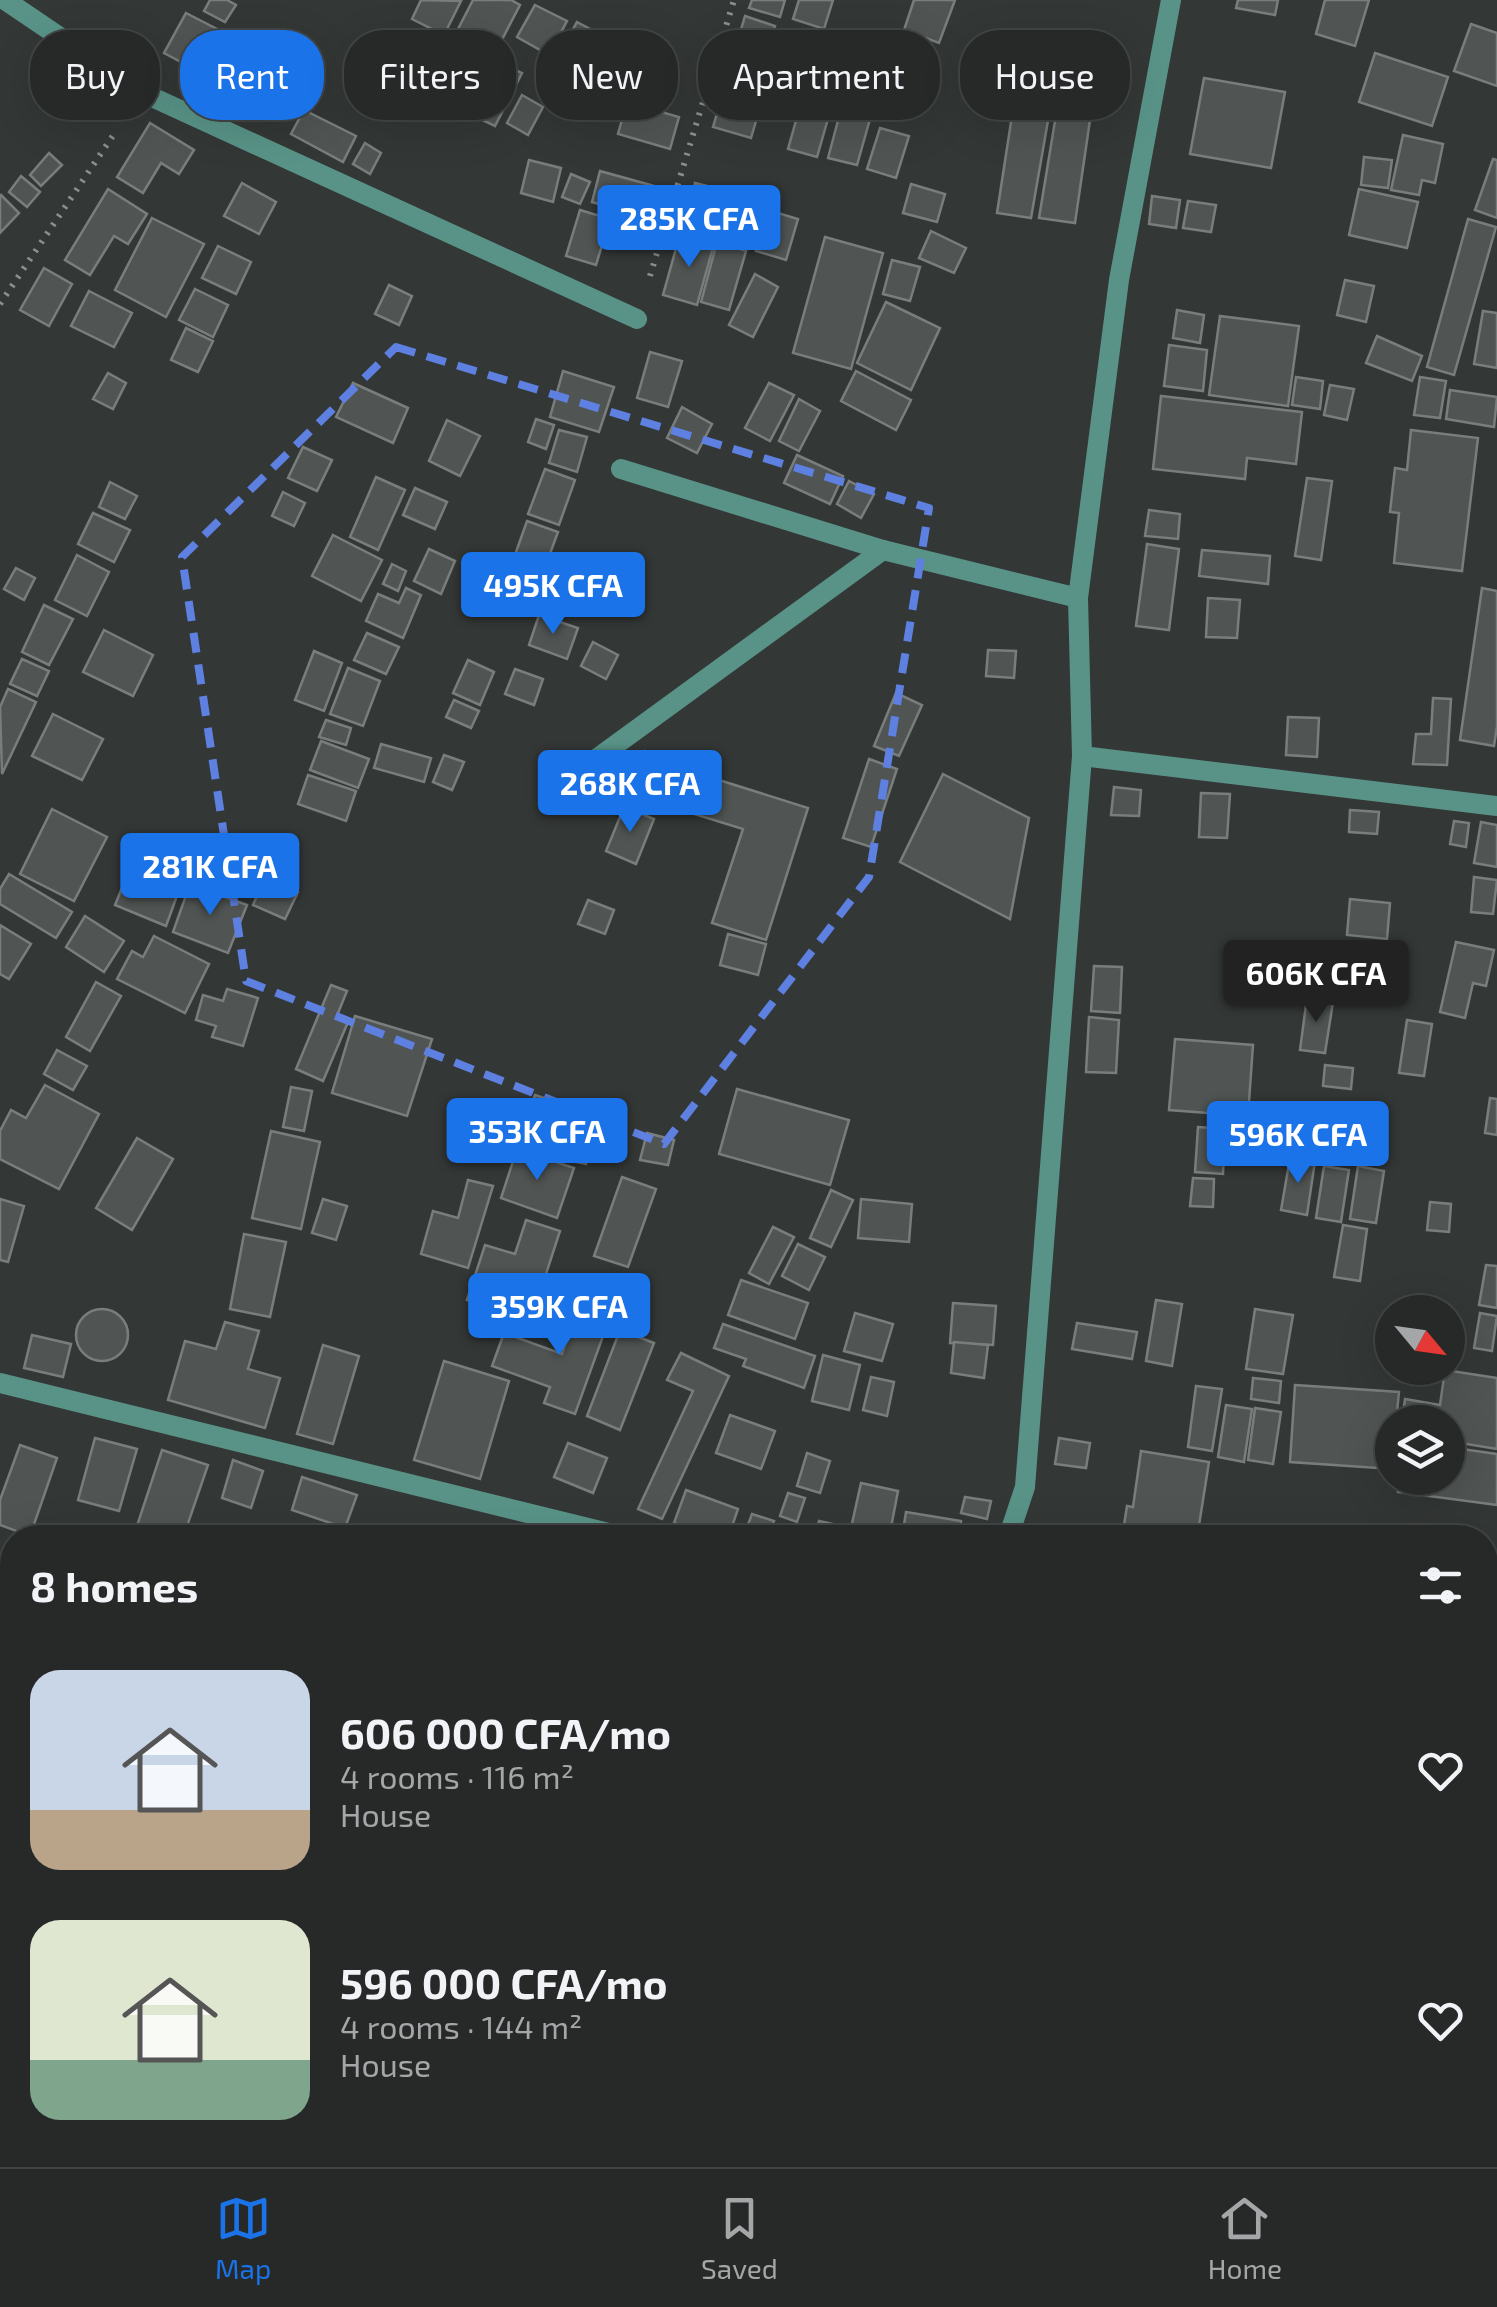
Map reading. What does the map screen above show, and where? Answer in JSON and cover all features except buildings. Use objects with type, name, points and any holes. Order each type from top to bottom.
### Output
[{"type":"street","points":[[5,0],[49,30]]},
{"type":"street","points":[[1012,1525],[1025,1488],[1082,756],[1078,598],[1119,280],[1170,0]]},
{"type":"street","points":[[160,101],[637,320]]},
{"type":"street","points":[[621,469],[883,550],[1078,598]]},
{"type":"street","points":[[592,762],[883,550]]},
{"type":"street","points":[[1082,756],[1497,806]]},
{"type":"street","points":[[0,1383],[576,1525]]},
{"type":"path","points":[[637,320],[734,0]]},
{"type":"path","points":[[0,304],[123,120]]},
{"type":"highlighted area","points":[[396,347],[929,508],[869,877],[664,1144],[246,981],[182,557]]}]
